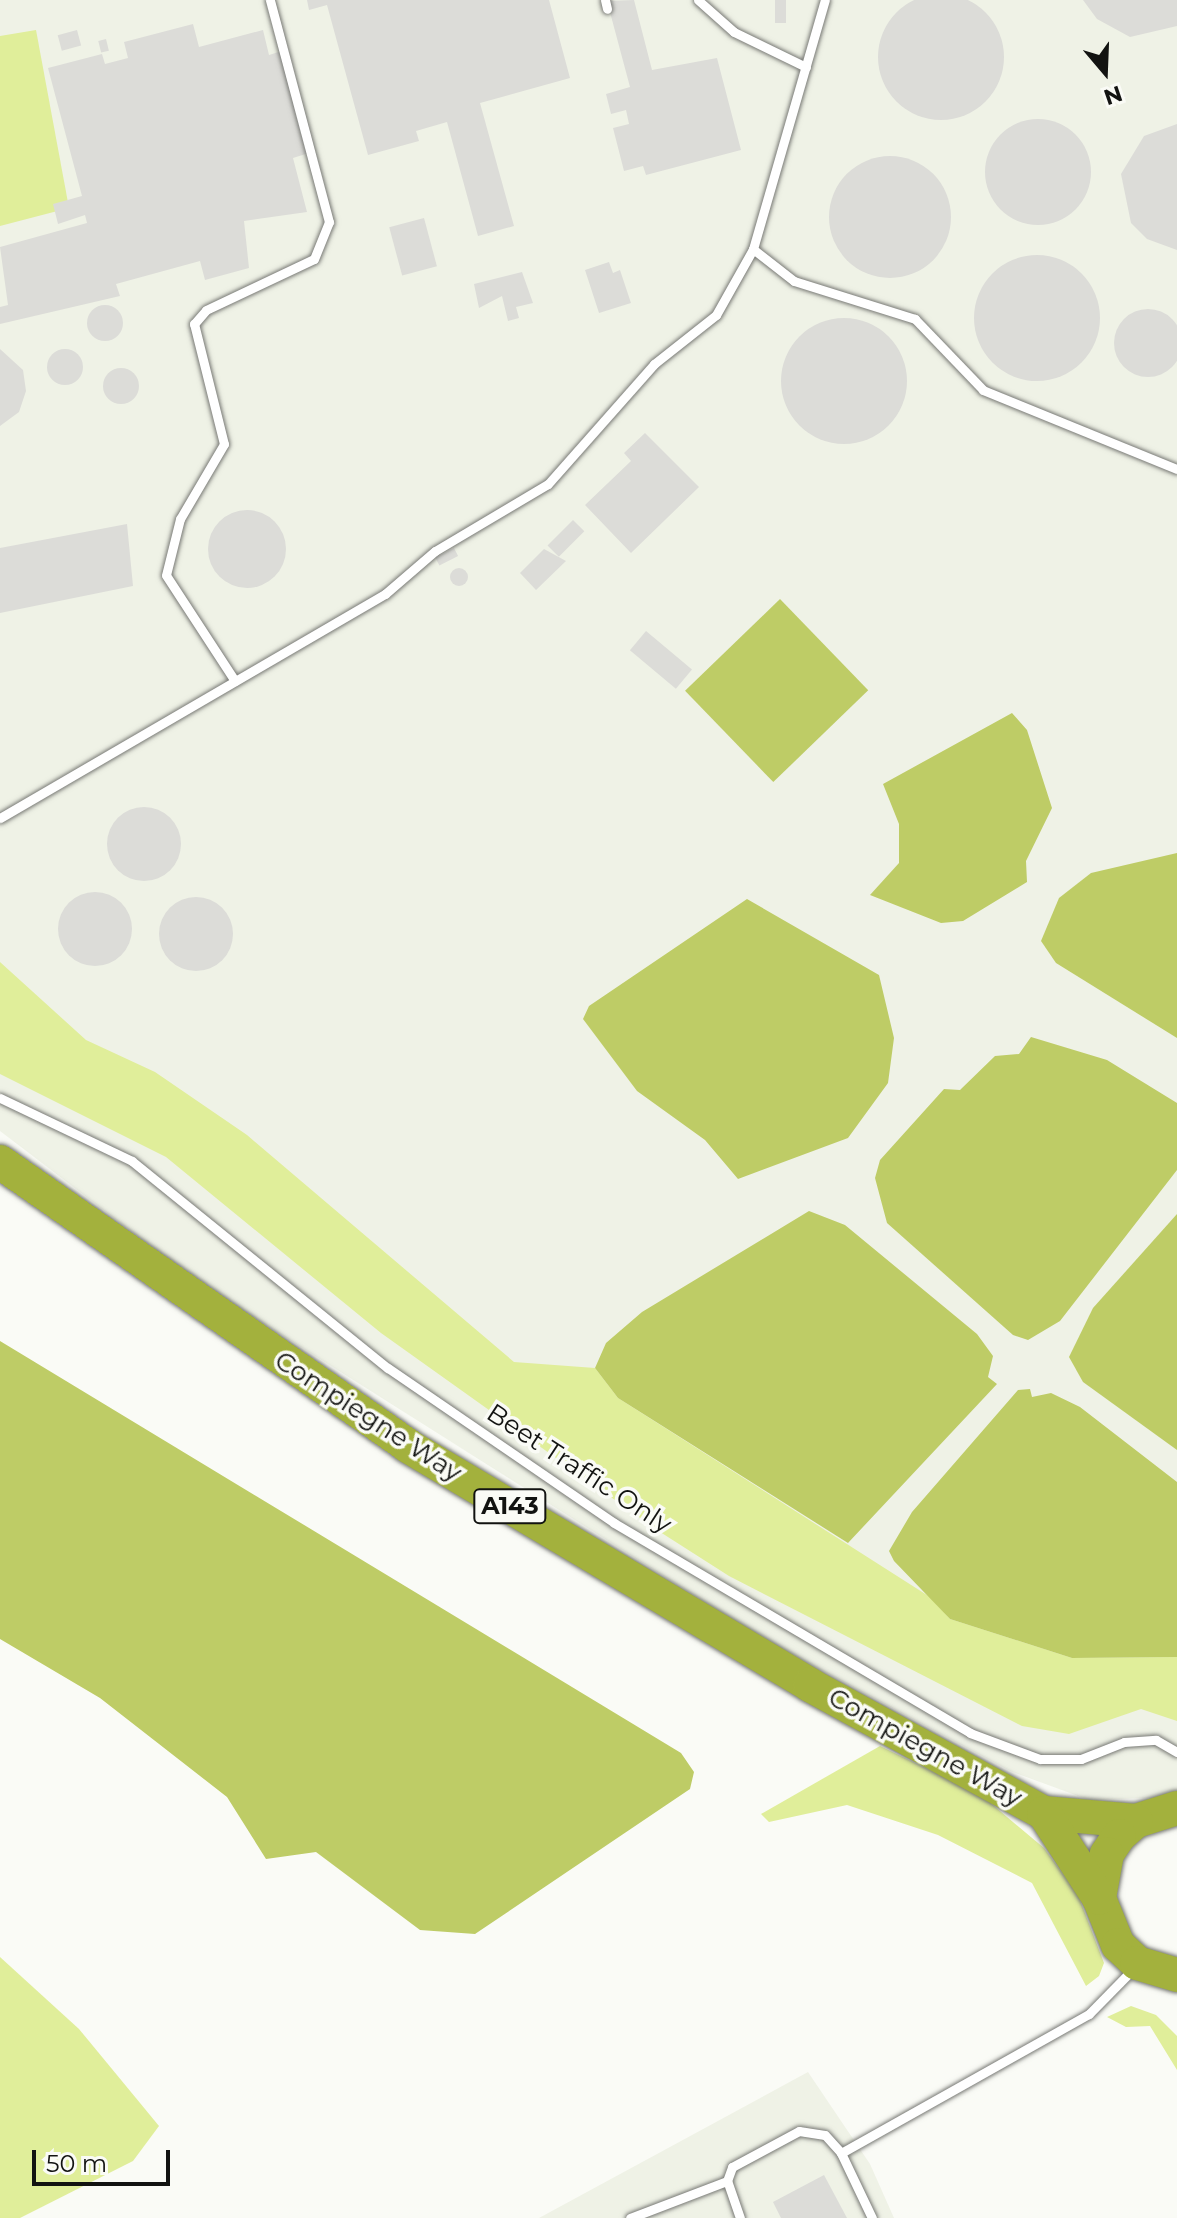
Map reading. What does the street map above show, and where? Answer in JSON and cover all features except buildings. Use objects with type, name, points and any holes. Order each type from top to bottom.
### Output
[{"type":"highway","name":"Compiegne Way","points":[[0,1162],[408,1446],[810,1685],[1044,1813],[1136,1821]]},
{"type":"highway","points":[[1099,1898],[1107,1854],[1136,1821],[1177,1808]]},
{"type":"highway","name":"Compiegne Way","points":[[1044,1813],[1099,1898],[1118,1945],[1163,1975]]},
{"type":"lane","points":[[235,681],[166,575],[180,519],[224,444],[194,324],[206,310],[314,259],[329,222],[270,0]]},
{"type":"lane","points":[[698,0],[734,32],[806,67]]},
{"type":"lane","points":[[0,818],[385,594],[435,551],[548,484],[654,364],[716,315],[753,249],[825,0]]},
{"type":"lane","points":[[753,249],[794,281],[915,319],[983,390],[1177,469]]},
{"type":"lane","name":"Beet Traffic Only","points":[[0,1098],[132,1161],[388,1368],[601,1514],[970,1733],[1040,1759],[1081,1759],[1124,1742],[1156,1740],[1177,1752]]},
{"type":"lane","points":[[841,2153],[1163,1975]]},
{"type":"lane","points":[[740,2218],[727,2181],[732,2167],[799,2131],[825,2135],[841,2153],[872,2218]]},
{"type":"lane","points":[[630,2218],[727,2181]]},
{"type":"shaded area","points":[[0,0],[1177,0],[1177,1797],[1089,1800],[1010,1771],[762,1638],[198,1282],[0,1131]]},
{"type":"shaded area","points":[[36,30],[69,208],[0,226],[0,36]]},
{"type":"shaded area","points":[[780,599],[868,690],[773,782],[685,691]]},
{"type":"shaded area","points":[[1012,713],[1027,730],[1052,808],[1026,861],[1027,882],[963,921],[941,923],[870,895],[899,863],[899,824],[883,784]]},
{"type":"shaded area","points":[[1177,853],[1177,1038],[1056,963],[1041,941],[1059,898],[1091,873]]},
{"type":"shaded area","points":[[747,899],[879,975],[894,1038],[888,1083],[848,1138],[738,1179],[705,1140],[637,1091],[583,1019],[589,1006]]},
{"type":"shaded area","points":[[0,962],[86,1040],[155,1072],[247,1135],[514,1362],[595,1368],[618,1398],[930,1597],[950,1619],[1072,1658],[1177,1657],[1177,1721],[1141,1709],[1069,1734],[1022,1726],[729,1576],[657,1530],[381,1333],[166,1157],[0,1074]]},
{"type":"shaded area","points":[[1031,1037],[1107,1060],[1177,1103],[1177,1170],[1060,1321],[1028,1340],[1013,1335],[887,1223],[875,1178],[880,1160],[944,1089],[960,1090],[995,1056],[1019,1054]]},
{"type":"shaded area","points":[[809,1211],[845,1225],[977,1334],[993,1356],[988,1377],[997,1384],[848,1543],[618,1398],[595,1368],[606,1343],[642,1312]]},
{"type":"shaded area","points":[[1177,1214],[1177,1450],[1083,1382],[1069,1357],[1093,1308]]},
{"type":"shaded area","points":[[0,1341],[681,1753],[694,1772],[690,1789],[475,1934],[420,1930],[316,1852],[266,1859],[227,1797],[100,1698],[0,1639]]},
{"type":"shaded area","points":[[1030,1389],[1032,1397],[1051,1393],[1080,1407],[1177,1482],[1177,1657],[1072,1658],[950,1619],[894,1561],[889,1551],[912,1512],[1018,1390]]},
{"type":"shaded area","points":[[880,1746],[981,1795],[1044,1848],[1078,1895],[1104,1963],[1099,1976],[1086,1986],[1032,1883],[938,1835],[847,1805],[769,1822],[761,1814]]},
{"type":"shaded area","points":[[0,1957],[79,2029],[159,2126],[133,2161],[20,2218],[0,2218]]},
{"type":"shaded area","points":[[1131,2006],[1156,2015],[1177,2036],[1177,2070],[1150,2026],[1126,2027],[1107,2017]]},
{"type":"shaded area","points":[[808,2072],[870,2164],[894,2218],[539,2218]]}]
